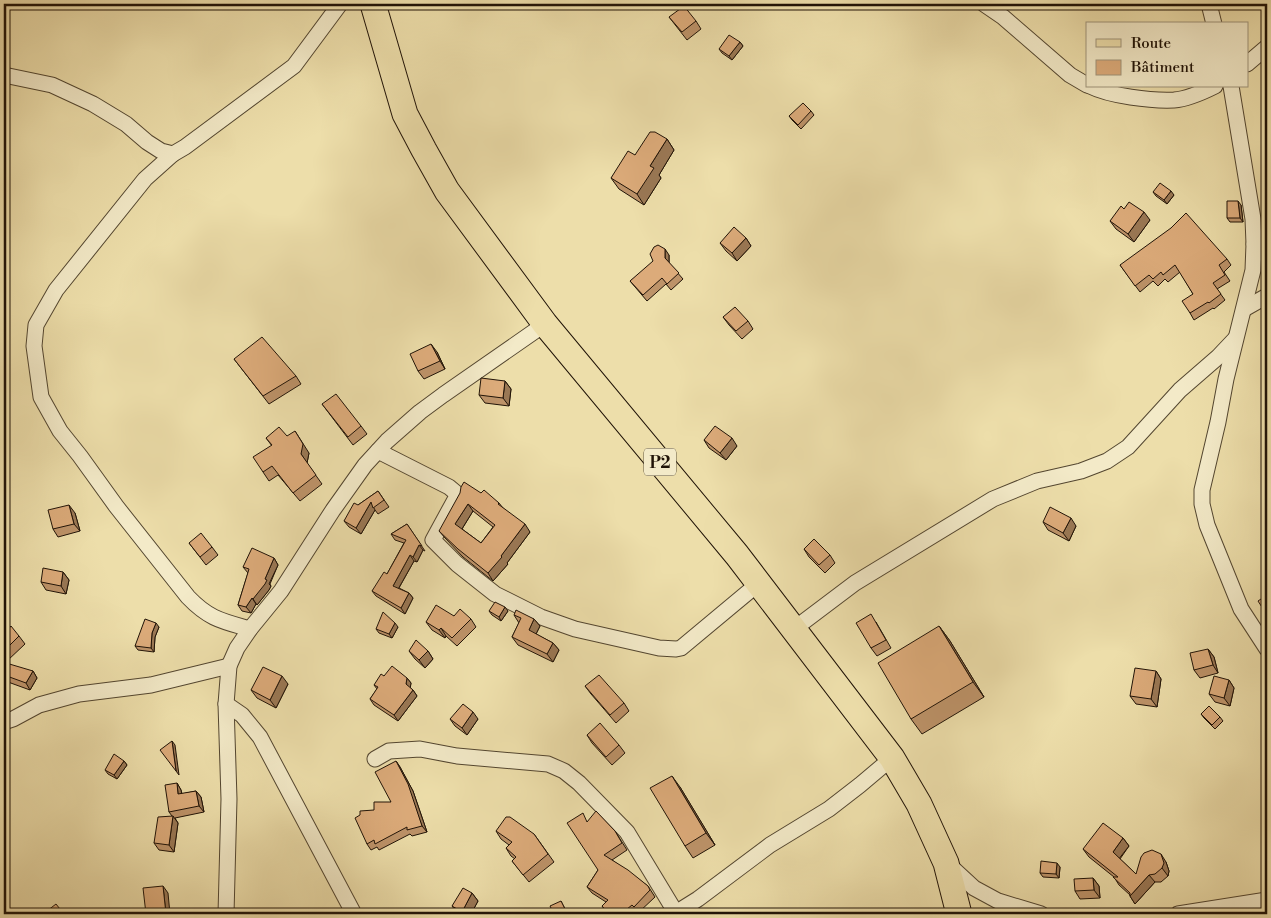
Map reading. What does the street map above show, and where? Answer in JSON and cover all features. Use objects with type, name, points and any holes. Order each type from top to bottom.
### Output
[{"type":"main road","name":"P2","points":[[373,4],[406,114],[447,191],[545,324],[737,555],[892,758],[919,804],[946,863],[959,914]]},
{"type":"street","points":[[250,629],[216,619],[200,610],[188,598],[60,431],[41,398],[34,346],[36,326],[56,290],[145,178],[173,154],[186,147],[294,66],[340,4]]},
{"type":"street","points":[[984,4],[1003,17],[1070,75],[1086,85]]},
{"type":"street","points":[[1209,4],[1214,22]]},
{"type":"street","points":[[1248,63],[1267,46]]},
{"type":"street","points":[[4,75],[52,84],[93,104],[126,124],[161,151],[173,154]]},
{"type":"street","points":[[1094,88],[1114,94],[1175,100],[1200,94],[1211,88]]},
{"type":"street","points":[[1231,88],[1253,219],[1253,270],[1226,379],[1202,490],[1202,504],[1207,525],[1241,610],[1267,649]]},
{"type":"street","points":[[1254,244],[1267,256]]},
{"type":"street","points":[[1244,309],[1267,296]]},
{"type":"street","points":[[226,914],[229,799],[226,704],[229,666],[237,648],[281,591],[333,510],[365,465],[382,446],[420,412],[545,324]]},
{"type":"street","points":[[794,629],[855,584],[993,499],[1037,481],[1081,471],[1107,461],[1128,447],[1180,390],[1218,357],[1236,338]]},
{"type":"street","points":[[382,446],[455,492],[457,496],[454,503],[433,540],[457,564],[495,594],[541,617],[575,629],[650,647],[676,649],[681,648],[694,638],[759,583]]},
{"type":"street","points":[[4,722],[39,705],[79,694],[151,685],[229,666]]},
{"type":"street","points":[[226,704],[242,715],[260,737],[354,914]]},
{"type":"street","points":[[375,759],[389,751],[420,749],[457,756],[548,764],[564,771],[579,783],[626,832],[675,914],[770,845],[828,809],[892,758]]},
{"type":"street","points":[[946,863],[974,888],[998,900],[1042,914]]},
{"type":"street","points":[[1178,914],[1267,900]]},
{"type":"building","points":[[684,6],[696,21],[682,32],[669,17]]},
{"type":"building","points":[[729,35],[740,42],[729,56],[719,49]]},
{"type":"building","points":[[803,103],[811,111],[798,125],[789,116]]},
{"type":"building","points":[[650,132],[655,132],[667,139],[650,166],[654,168],[637,194],[611,178],[628,151],[635,155]]},
{"type":"building","points":[[1160,183],[1171,191],[1164,200],[1153,192]]},
{"type":"building","points":[[1227,201],[1238,201],[1240,218],[1227,218]]},
{"type":"building","points":[[1129,202],[1144,212],[1128,234],[1110,221],[1121,206],[1124,209]]},
{"type":"building","points":[[1186,213],[1227,259],[1219,265],[1225,275],[1213,283],[1221,294],[1190,313],[1182,301],[1193,294],[1175,265],[1163,275],[1161,272],[1153,279],[1149,275],[1135,286],[1120,265],[1171,228]]},
{"type":"building","points":[[734,227],[746,238],[732,253],[720,243]]},
{"type":"building","points":[[658,245],[665,249],[665,258],[679,273],[667,284],[662,278],[643,295],[630,281],[653,261],[650,254],[654,247]]},
{"type":"building","points":[[735,307],[748,321],[736,331],[723,317]]},
{"type":"building","points":[[262,337],[296,376],[263,396],[234,359]]},
{"type":"building","points":[[431,344],[440,361],[418,371],[410,354]]},
{"type":"building","points":[[481,378],[505,381],[503,398],[479,395]]},
{"type":"building","points":[[336,394],[361,426],[348,437],[322,404]]},
{"type":"building","points":[[715,426],[732,438],[720,453],[704,440]]},
{"type":"building","points":[[279,427],[287,436],[295,431],[303,444],[301,454],[316,475],[293,493],[272,466],[263,472],[253,457],[272,445],[266,438]]},
{"type":"building","points":[[464,482],[481,493],[484,490],[498,504],[525,524],[502,557],[488,573],[439,531],[460,493]],"holes":[[[468,504],[495,525],[481,543],[455,524]]]},
{"type":"building","points":[[378,491],[384,500],[373,508],[371,502],[356,528],[344,521],[354,503],[358,505]]},
{"type":"building","points":[[69,505],[74,524],[53,529],[48,510]]},
{"type":"building","points":[[1050,507],[1071,518],[1063,533],[1043,522]]},
{"type":"building","points":[[407,524],[422,546],[419,545],[413,557],[410,555],[393,586],[409,593],[401,608],[372,591],[384,572],[387,574],[406,540],[391,534]]},
{"type":"building","points":[[201,533],[212,547],[200,557],[189,543]]},
{"type":"building","points":[[814,539],[830,555],[819,565],[804,549]]},
{"type":"building","points":[[252,548],[274,558],[265,579],[267,580],[265,584],[246,607],[238,605],[249,569],[243,567]]},
{"type":"building","points":[[43,568],[63,572],[61,586],[41,582]]},
{"type":"building","points":[[1267,595],[1267,615],[1258,601]]},
{"type":"building","points":[[495,602],[505,607],[499,617],[489,611]]},
{"type":"building","points":[[436,605],[454,616],[460,609],[471,619],[452,638],[441,628],[439,630],[426,622]]},
{"type":"building","points":[[516,610],[534,619],[529,630],[553,643],[547,654],[512,637],[521,618],[514,615]]},
{"type":"building","points":[[383,612],[395,623],[389,634],[376,629]]},
{"type":"building","points":[[871,614],[886,640],[871,648],[856,623]]},
{"type":"building","points":[[145,619],[156,623],[152,633],[151,648],[135,646]]},
{"type":"building","points":[[11,626],[19,636],[4,651],[4,634]]},
{"type":"building","points":[[939,626],[973,682],[911,719],[878,663]]},
{"type":"building","points":[[416,640],[428,651],[419,660],[409,651]]},
{"type":"building","points":[[1208,649],[1213,665],[1194,670],[1190,653]]},
{"type":"building","points":[[6,663],[33,671],[26,683],[4,675]]},
{"type":"building","points":[[392,666],[407,678],[406,684],[413,690],[394,715],[370,699],[378,687],[374,685],[381,674],[384,676]]},
{"type":"building","points":[[263,667],[282,676],[270,700],[251,690]]},
{"type":"building","points":[[1135,668],[1156,671],[1151,699],[1130,696]]},
{"type":"building","points":[[599,675],[624,703],[610,715],[585,686]]},
{"type":"building","points":[[1214,676],[1229,680],[1224,698],[1209,694]]},
{"type":"building","points":[[463,704],[473,712],[462,728],[450,719]]},
{"type":"building","points":[[1209,706],[1220,717],[1212,725],[1201,714]]},
{"type":"building","points":[[600,723],[619,745],[606,757],[587,735]]},
{"type":"building","points":[[172,741],[176,771],[160,750]]},
{"type":"building","points":[[114,754],[124,761],[114,775],[105,770]]},
{"type":"building","points":[[396,761],[408,784],[422,826],[407,830],[407,827],[375,844],[374,840],[367,844],[355,818],[360,815],[360,811],[374,810],[374,802],[391,802],[375,772]]},
{"type":"building","points":[[672,776],[706,833],[685,846],[650,788]]},
{"type":"building","points":[[177,783],[178,794],[196,791],[199,806],[169,812],[165,785]]},
{"type":"building","points":[[596,811],[615,831],[622,843],[604,855],[628,870],[648,886],[650,890],[634,907],[632,905],[621,914],[609,914],[602,906],[608,900],[587,887],[598,870],[567,823],[583,813],[587,822]]},
{"type":"building","points":[[173,816],[169,845],[154,843],[158,817]]},
{"type":"building","points":[[506,817],[510,817],[534,834],[548,854],[523,875],[512,861],[516,857],[506,848],[512,842],[496,831]]},
{"type":"building","points":[[1103,823],[1123,838],[1113,852],[1136,874],[1144,853],[1152,850],[1161,854],[1164,863],[1162,868],[1155,874],[1149,875],[1130,896],[1130,893],[1113,877],[1118,877],[1083,849]]},
{"type":"building","points":[[1041,861],[1057,863],[1056,874],[1040,873]]},
{"type":"building","points":[[1093,878],[1094,890],[1075,891],[1074,879]]},
{"type":"building","points":[[163,886],[166,914],[146,914],[143,888]]},
{"type":"building","points":[[463,888],[472,893],[462,912],[452,906]]},
{"type":"building","points":[[561,901],[566,911],[554,914],[550,906]]},
{"type":"building","points":[[56,904],[64,914],[43,914]]}]
